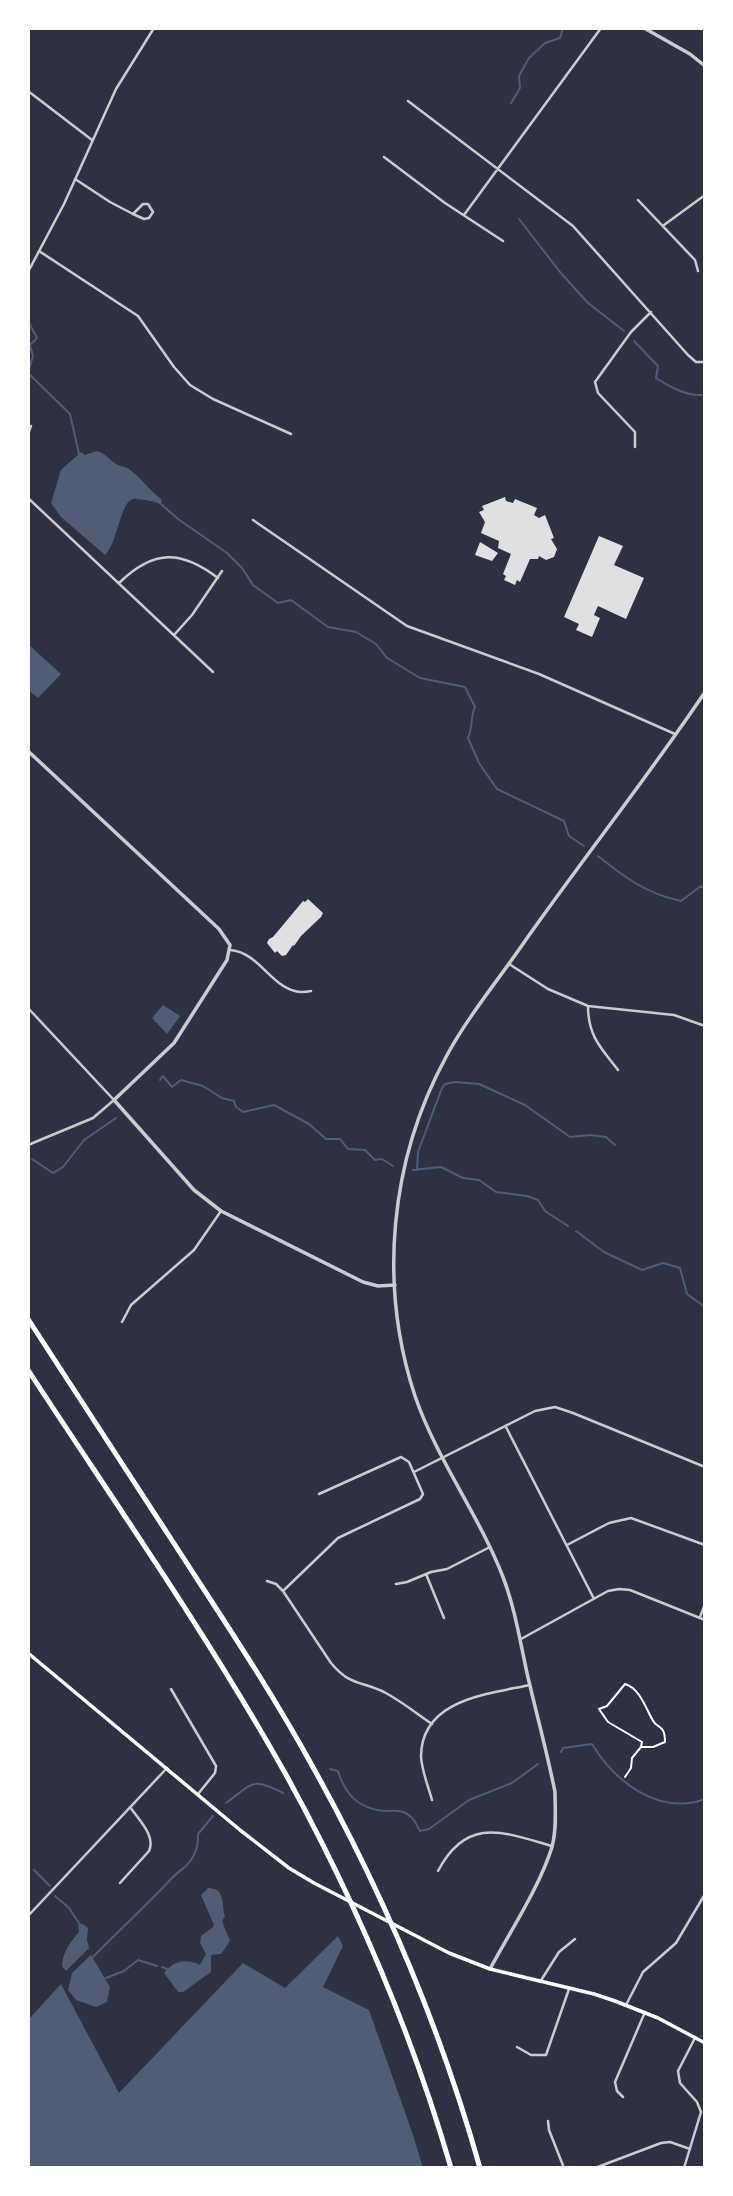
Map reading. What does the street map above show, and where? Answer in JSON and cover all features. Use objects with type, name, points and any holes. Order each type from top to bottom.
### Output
[{"type":"highway","points":[[28,1319],[248,1657],[320,1779],[405,1956],[440,2044],[481,2168]]},
{"type":"highway","points":[[28,1370],[227,1675],[306,1811],[386,1982],[452,2168]]},
{"type":"main road","points":[[28,1653],[289,1868],[328,1891],[449,1953],[490,1969],[594,1994],[626,2005],[705,2043]]},
{"type":"street","points":[[28,272],[116,89],[154,28]]},
{"type":"street","points":[[464,215],[601,28]]},
{"type":"street","points":[[644,28],[690,54],[705,66]]},
{"type":"street","points":[[28,91],[92,140]]},
{"type":"street","points":[[408,101],[573,226],[688,355],[696,362],[705,362]]},
{"type":"street","points":[[384,158],[503,241]]},
{"type":"street","points":[[75,179],[133,214],[144,219],[149,218],[153,212],[148,204],[143,204],[133,214]]},
{"type":"street","points":[[664,226],[705,195]]},
{"type":"street","points":[[638,200],[695,260],[698,271]]},
{"type":"street","points":[[39,251],[138,316],[180,375],[198,391],[291,435]]},
{"type":"street","points":[[635,447],[635,432],[598,393],[595,382],[631,332],[651,312]]},
{"type":"street","points":[[28,434],[32,426]]},
{"type":"street","points":[[28,498],[214,672]]},
{"type":"street","points":[[253,520],[407,626],[539,674],[675,734]]},
{"type":"street","points":[[119,584],[136,568],[150,560],[167,556],[184,558],[198,564],[218,578]]},
{"type":"street","points":[[173,635],[192,615],[222,571]]},
{"type":"street","points":[[490,1969],[552,1846],[555,1792],[506,1586],[490,1547],[423,1417],[403,1354],[395,1285],[396,1215],[401,1179],[414,1130],[447,1055],[509,964],[705,692]]},
{"type":"street","points":[[28,751],[219,929],[229,940],[230,950],[227,960],[174,1043],[93,1118],[28,1145]]},
{"type":"street","points":[[230,950],[244,952],[272,977],[295,992],[311,992]]},
{"type":"street","points":[[509,964],[548,989],[588,1006],[674,1015],[705,1026]]},
{"type":"street","points":[[588,1006],[588,1023],[594,1039],[618,1070]]},
{"type":"street","points":[[28,1008],[194,1190],[221,1211],[363,1282],[378,1286],[395,1285]]},
{"type":"street","points":[[122,1322],[131,1305],[194,1250],[221,1211]]},
{"type":"street","points":[[414,1472],[535,1410],[555,1407],[705,1467]]},
{"type":"street","points":[[506,1427],[593,1597]]},
{"type":"street","points":[[283,1591],[338,1538],[422,1496],[414,1472],[404,1458],[398,1458],[319,1494]]},
{"type":"street","points":[[567,1545],[609,1523],[631,1518],[705,1545]]},
{"type":"street","points":[[396,1584],[407,1583],[426,1574],[447,1569],[490,1547]]},
{"type":"street","points":[[426,1574],[444,1618]]},
{"type":"street","points":[[267,1581],[276,1584],[283,1591],[340,1674],[353,1683],[387,1694],[432,1724]]},
{"type":"street","points":[[520,1640],[593,1597],[620,1588],[705,1620]]},
{"type":"street","points":[[699,1618],[705,1604]]},
{"type":"street","points":[[432,1800],[421,1757],[425,1738],[442,1712],[454,1704],[530,1685]]},
{"type":"street","points":[[171,1689],[216,1766],[215,1773],[198,1794]]},
{"type":"street","points":[[28,1916],[167,1768]]},
{"type":"street","points":[[120,1882],[149,1851],[152,1844],[130,1807]]},
{"type":"street","points":[[438,1871],[447,1854],[455,1846],[465,1839],[485,1832],[513,1834],[552,1846]]},
{"type":"street","points":[[626,2005],[643,1972],[676,1943],[705,1894]]},
{"type":"street","points":[[540,1982],[559,1952],[575,1939]]},
{"type":"street","points":[[517,2048],[531,2055],[546,2055],[569,1989]]},
{"type":"street","points":[[623,2096],[617,2091],[615,2082],[645,2012]]},
{"type":"street","points":[[684,2168],[701,2112],[680,2083],[678,2071],[695,2038]]},
{"type":"street","points":[[548,2121],[564,2168]]},
{"type":"street","points":[[595,2168],[661,2143],[670,2142],[690,2149]]},
{"type":"path","points":[[625,1777],[642,1742],[608,1722],[599,1709],[607,1706],[625,1684],[645,1703],[652,1719],[660,1725],[665,1735],[665,1742],[661,1744],[641,1747]]},
{"type":"water","points":[[97,451],[117,465],[130,470],[162,502],[160,504],[136,499],[129,501],[105,555],[61,517],[51,503],[61,470],[81,452],[85,455]]},
{"type":"water","points":[[28,644],[61,674],[38,698],[28,690]]},
{"type":"water","points":[[163,1005],[180,1016],[167,1034],[152,1018]]},
{"type":"water","points":[[208,1888],[218,1891],[222,1898],[225,1916],[222,1921],[230,1941],[221,1954],[211,1955],[211,1972],[183,1992],[178,1992],[164,1973],[180,1962],[200,1965],[206,1954],[200,1943],[201,1936],[214,1925],[201,1895]]},
{"type":"water","points":[[83,1924],[88,1928],[89,1948],[66,1971],[62,1966],[64,1956],[79,1932],[78,1925]]},
{"type":"water","points":[[338,1936],[343,1946],[323,1987],[369,2010],[423,2168],[28,2168],[28,2020],[61,1984],[119,2093],[243,1963],[285,1988]]},
{"type":"water","points":[[91,1955],[110,1987],[107,2002],[96,2007],[76,2000],[68,1990],[72,1973]]},
{"type":"building","points":[[505,497],[506,501],[513,503],[515,499],[537,508],[534,515],[539,518],[545,515],[554,538],[551,539],[557,549],[554,557],[546,560],[539,556],[538,559],[530,559],[520,582],[517,580],[515,585],[504,580],[506,576],[503,574],[511,554],[498,548],[499,541],[481,533],[485,522],[479,512],[484,510],[482,506]]},
{"type":"building","points":[[599,536],[623,546],[614,565],[644,578],[626,619],[598,606],[594,615],[600,618],[592,637],[576,630],[579,624],[564,617]]},
{"type":"building","points":[[480,542],[498,553],[492,561],[475,555]]},
{"type":"building","points":[[308,899],[323,913],[321,917],[286,955],[282,956],[277,951],[275,953],[267,943],[269,939],[303,901]]},
{"type":"waterway","points":[[511,103],[520,88],[519,76],[529,58],[545,43],[560,38],[563,28]]},
{"type":"waterway","points":[[519,219],[588,303],[624,331]]},
{"type":"waterway","points":[[28,321],[37,338],[30,345],[33,356],[28,373],[70,414],[79,454]]},
{"type":"waterway","points":[[634,341],[658,366],[656,378],[672,388],[702,395]]},
{"type":"waterway","points":[[161,504],[227,553],[242,568],[253,585],[278,603],[291,600],[328,627],[356,632],[376,644],[387,658],[420,678],[465,687],[475,707],[468,738],[479,763],[497,789],[564,821],[569,836],[584,846]]},
{"type":"waterway","points":[[598,856],[636,884],[669,898],[681,901],[701,886],[705,890]]},
{"type":"waterway","points":[[160,1080],[163,1076],[172,1087],[181,1080],[203,1086],[222,1098],[234,1101],[236,1107],[243,1112],[274,1105],[309,1124],[326,1139],[340,1139],[348,1149],[365,1150],[375,1160],[382,1159],[393,1166]]},
{"type":"waterway","points":[[417,1170],[418,1152],[442,1088],[445,1084],[455,1082],[479,1084],[525,1105],[570,1137],[606,1137],[615,1145]]},
{"type":"waterway","points":[[32,1159],[53,1173],[63,1167],[84,1140],[116,1118]]},
{"type":"waterway","points":[[413,1170],[441,1167],[463,1178],[479,1180],[496,1192],[527,1196],[538,1200],[545,1211],[568,1226]]},
{"type":"waterway","points":[[576,1231],[604,1252],[642,1270],[663,1263],[680,1268],[687,1294],[705,1307]]},
{"type":"waterway","points":[[561,1752],[563,1748],[592,1744],[613,1771],[640,1792],[671,1803],[705,1799]]},
{"type":"waterway","points":[[330,1769],[338,1771],[344,1787],[360,1804],[376,1810],[408,1814],[420,1831],[429,1829],[469,1800],[512,1783],[538,1764]]},
{"type":"waterway","points":[[226,1803],[253,1784],[264,1785],[283,1793]]},
{"type":"waterway","points":[[92,1958],[189,1863],[196,1851],[198,1834],[213,1816]]},
{"type":"waterway","points":[[34,1870],[50,1886]]},
{"type":"waterway","points":[[55,1896],[69,1908],[81,1926]]},
{"type":"waterway","points":[[106,1978],[124,1971],[138,1960],[157,1966]]},
{"type":"waterway","points":[[162,1967],[167,1969]]}]
